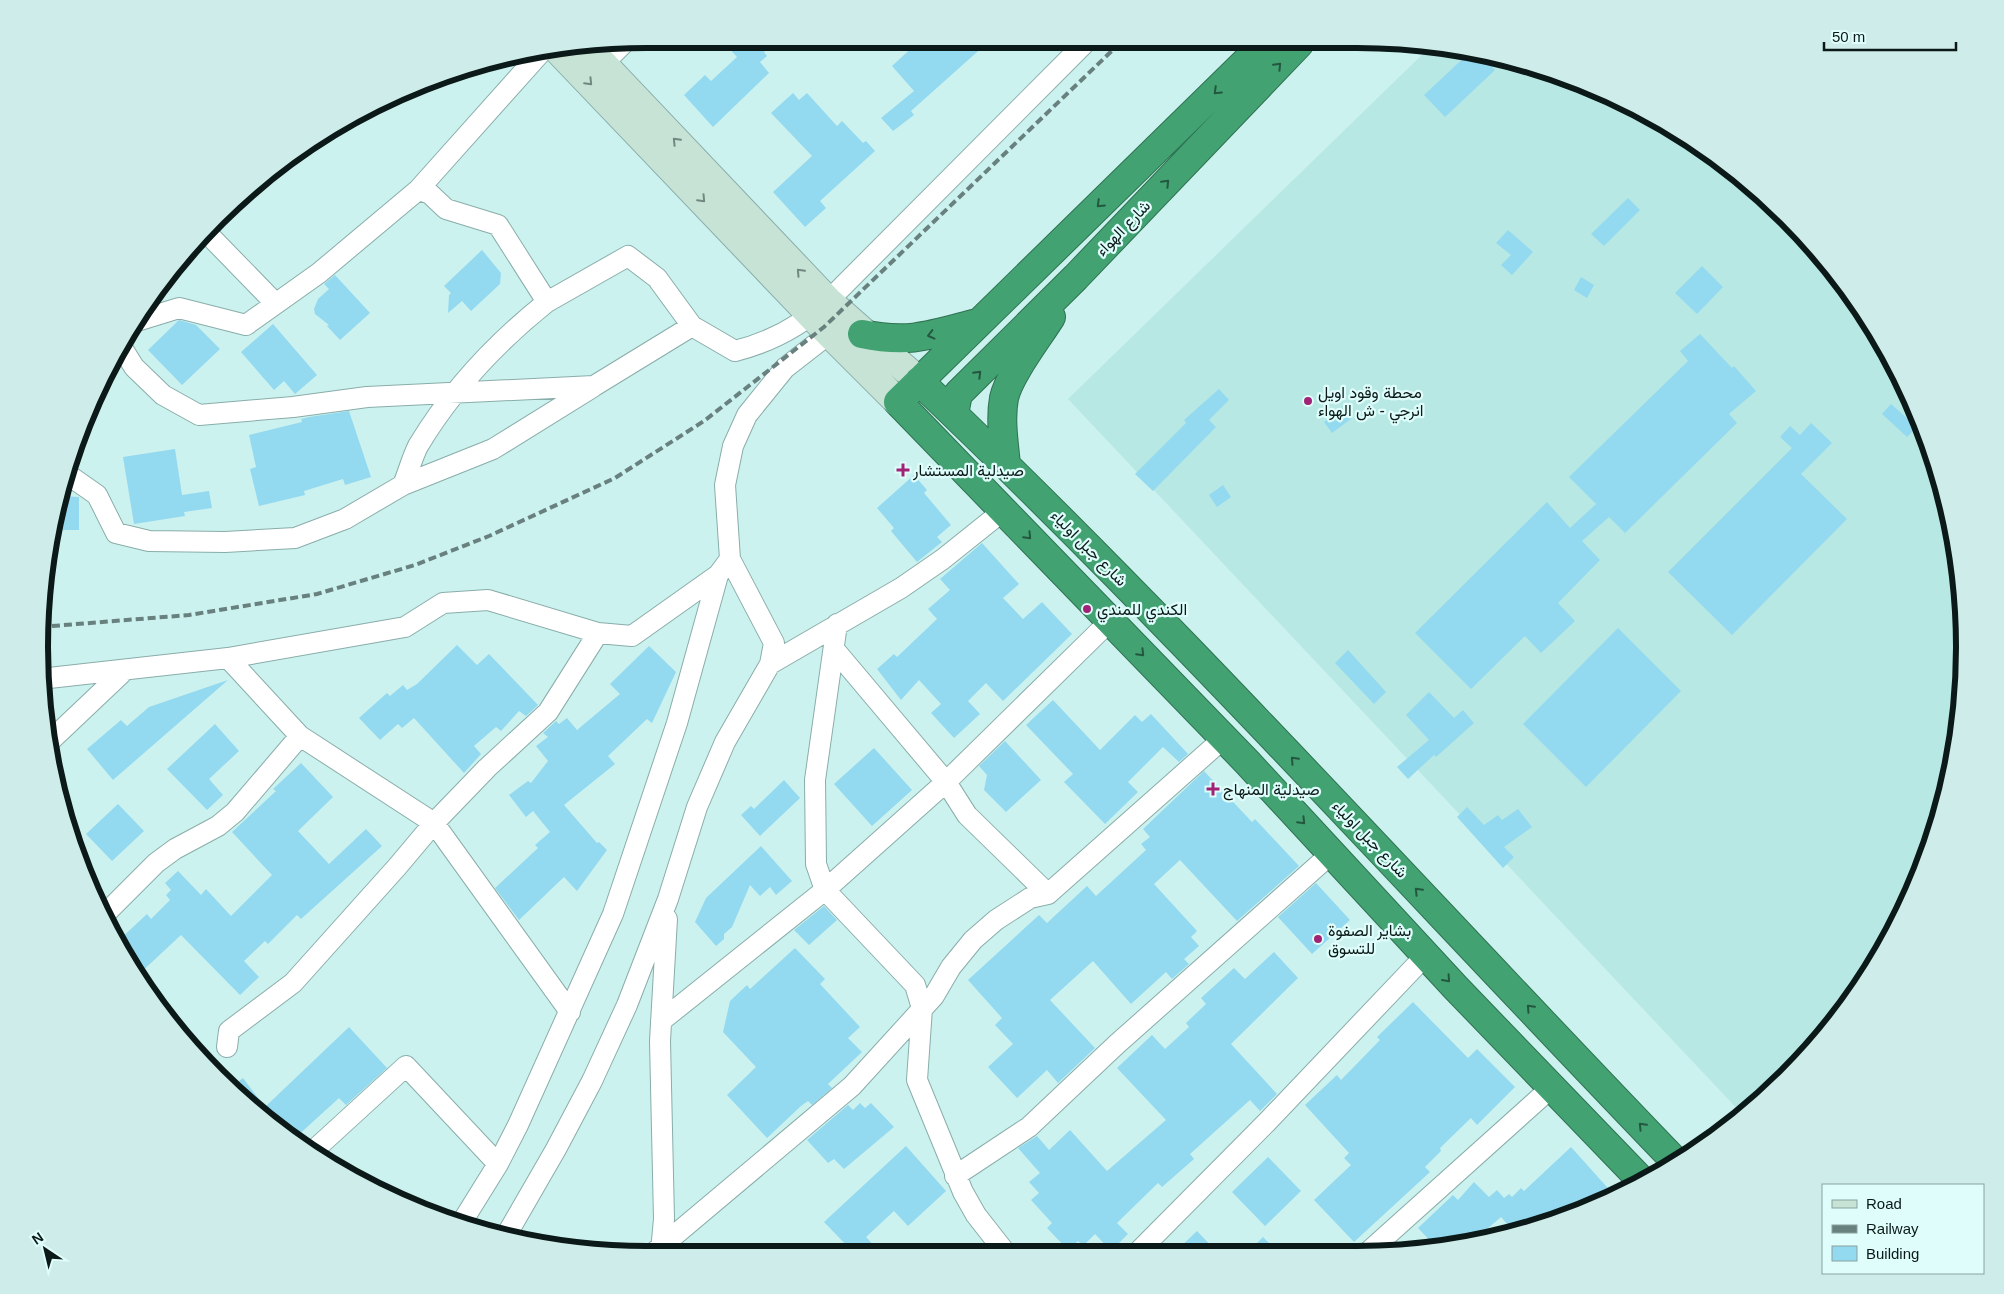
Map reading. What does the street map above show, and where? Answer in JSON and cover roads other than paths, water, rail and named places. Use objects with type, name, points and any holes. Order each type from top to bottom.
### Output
[{"type":"highway","name":"شارع الهواء","points":[[898,402],[1260,48]]},
{"type":"highway","name":"شارع الهواء","points":[[954,414],[958,394],[1076,277],[1295,48]]},
{"type":"highway","points":[[1006,465],[1002,420],[1004,397],[1076,277]]},
{"type":"highway","points":[[862,334],[887,339],[913,339],[978,322]]},
{"type":"highway","name":"شارع جبل اولياء","points":[[919,381],[1006,465],[1264,728],[1671,1157]]},
{"type":"highway","points":[[898,402],[1224,738],[1426,955],[1638,1176]]},
{"type":"highway","points":[[930,435],[954,414]]},
{"type":"street","points":[[509,1230],[592,1081],[627,1005],[668,899],[697,807],[711,774],[725,742],[770,664],[774,643],[730,559],[726,485],[733,446],[747,415],[823,317],[1078,48]]},
{"type":"street","points":[[603,64],[618,49]]},
{"type":"street","points":[[590,51],[898,402]]},
{"type":"street","points":[[562,54],[823,317],[862,334],[919,381]]},
{"type":"street","points":[[146,318],[179,308],[246,325],[319,272],[418,190],[537,58]]},
{"type":"street","points":[[418,190],[429,193],[446,209],[498,225],[548,302]]},
{"type":"street","points":[[210,237],[275,304]]},
{"type":"street","points":[[403,485],[418,448],[455,394],[488,356],[548,302],[628,256],[657,278],[692,326],[735,351],[763,344],[823,317]]},
{"type":"street","points":[[72,478],[97,495],[116,533],[149,542],[225,542],[295,538],[345,519],[403,485],[493,449],[692,326]]},
{"type":"street","points":[[125,352],[134,367],[163,395],[199,415],[293,407],[367,397],[594,386]]},
{"type":"street","points":[[770,664],[901,588],[943,559],[1004,511]]},
{"type":"street","points":[[49,678],[228,658],[405,627],[442,603],[452,602],[488,600],[598,633],[632,636],[718,575],[730,559]]},
{"type":"street","points":[[464,1218],[498,1164],[570,1012],[628,874],[639,835],[677,723],[718,575]]},
{"type":"street","points":[[661,1021],[825,890],[946,782],[1110,621]]},
{"type":"street","points":[[837,624],[815,780],[816,864],[825,890],[915,985],[922,1008],[918,1080],[956,1176],[976,1215],[1000,1246]]},
{"type":"street","points":[[227,1047],[229,1031],[293,983],[397,868],[434,823],[487,768],[548,712],[598,633]]},
{"type":"street","points":[[834,650],[946,782],[967,815],[1048,894]]},
{"type":"street","points":[[228,658],[300,736],[434,823],[570,1012]]},
{"type":"street","points":[[55,737],[125,670]]},
{"type":"street","points":[[108,911],[156,863],[174,849],[218,826],[235,812],[300,736]]},
{"type":"street","points":[[664,1246],[852,1086],[934,996],[951,968],[978,935],[996,920],[1030,898],[1048,894],[1224,738]]},
{"type":"street","points":[[956,1176],[1029,1127],[1117,1044],[1332,853]]},
{"type":"street","points":[[660,1246],[664,1219],[661,1021],[668,899]]},
{"type":"street","points":[[1144,1246],[1268,1121],[1426,955]]},
{"type":"street","points":[[317,1147],[406,1066],[498,1164]]},
{"type":"street","points":[[1382,1245],[1552,1086]]},
{"type":"railway","points":[[49,626],[189,615],[317,594],[415,565],[489,536],[615,478],[704,421],[824,327],[1115,48]]},
{"type":"place","name":"محطة وقود اويل انرجي - ش الهواء","points":[[1308,401]]},
{"type":"place","name":"صيدلية المستشار","points":[[903,470]]},
{"type":"place","name":"الكندي للمندي","points":[[1087,609]]},
{"type":"place","name":"صيدلية المنهاج","points":[[1213,789]]},
{"type":"place","name":"بشاير الصفوة للتسوق","points":[[1318,939]]}]
